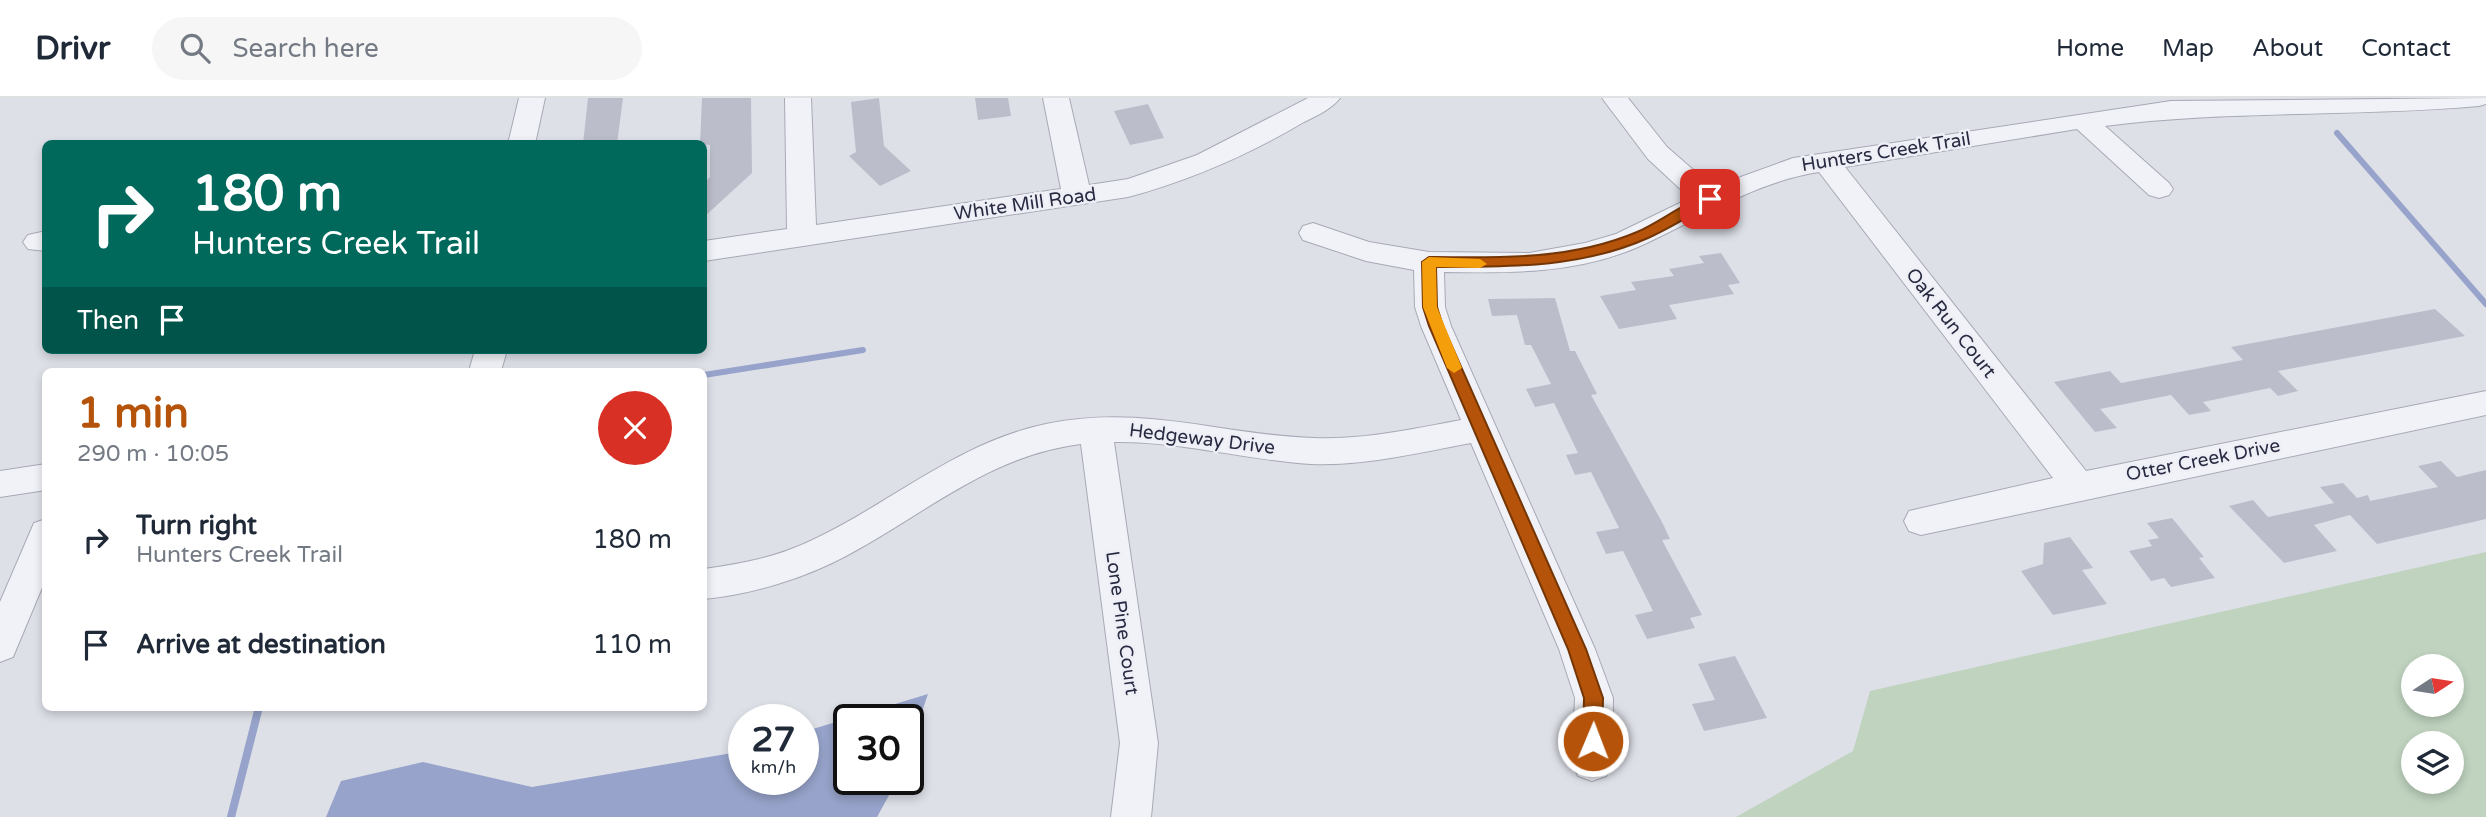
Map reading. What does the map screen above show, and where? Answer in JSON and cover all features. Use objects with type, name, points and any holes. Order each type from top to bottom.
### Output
[{"type":"street","points":[[522,140],[531,98]]},
{"type":"street","points":[[798,98],[802,237]]},
{"type":"street","points":[[1056,98],[1077,196]]},
{"type":"street","name":"White Mill Road","points":[[707,251],[1128,188],[1209,163],[1252,143],[1327,98]]},
{"type":"street","points":[[1615,98],[1648,146],[1682,179],[1710,199]]},
{"type":"street","name":"Hunters Creek Trail","points":[[1312,233],[1366,251],[1429,262],[1529,262],[1587,253],[1642,235],[1710,199],[1773,172],[1825,161],[2083,120],[2215,106],[2402,105],[2479,98]]},
{"type":"street","points":[[2083,120],[2159,189]]},
{"type":"street","name":"Oak Run Court","points":[[1825,161],[2078,486]]},
{"type":"street","points":[[1429,262],[1430,307],[1436,326],[1577,649],[1594,698],[1592,763]]},
{"type":"street","name":"Otter Creek Drive","points":[[1922,521],[2078,486],[2486,403]]},
{"type":"street","name":"Hedgeway Drive","points":[[707,583],[765,573],[809,558],[996,451],[1047,437],[1096,430],[1147,429],[1270,447],[1323,451],[1371,447],[1482,429]]},
{"type":"street","name":"Lone Pine Court","points":[[1096,430],[1139,743],[1131,817]]},
{"type":"street","points":[[0,484],[42,478]]},
{"type":"street","points":[[0,646],[42,543]]},
{"type":"green space","points":[[2486,552],[2486,817],[1736,817],[1853,751],[1870,691]]},
{"type":"water","points":[[928,694],[924,706],[895,704]]},
{"type":"water","points":[[833,723],[833,795],[889,795],[877,817],[326,817],[341,781],[423,762],[532,787],[728,754],[728,795],[819,795],[819,727]]},
{"type":"building","points":[[588,98],[623,98],[618,140],[583,140]]},
{"type":"building","points":[[702,98],[751,98],[752,173],[707,214],[710,145],[707,145],[707,140],[700,140]]},
{"type":"building","points":[[879,98],[884,146],[911,171],[880,186],[849,156],[856,152],[851,102]]},
{"type":"building","points":[[975,98],[1008,98],[1011,116],[978,120]]},
{"type":"building","points":[[1148,104],[1164,138],[1130,145],[1114,111]]},
{"type":"building","points":[[1721,253],[1740,283],[1728,285],[1734,294],[1669,305],[1677,319],[1619,329],[1600,296],[1636,290],[1631,282],[1674,276],[1669,269],[1704,263],[1699,256]]},
{"type":"building","points":[[1555,298],[1570,351],[1575,351],[1597,394],[1591,395],[1670,539],[1662,540],[1702,615],[1690,618],[1695,628],[1647,639],[1635,615],[1653,611],[1623,551],[1606,554],[1596,532],[1619,528],[1591,472],[1575,475],[1566,455],[1578,453],[1554,403],[1535,407],[1526,389],[1551,384],[1531,345],[1525,345],[1517,315],[1492,316],[1488,299]]},
{"type":"building","points":[[2435,309],[2465,336],[2278,371],[2298,391],[2278,396],[2270,388],[2203,402],[2211,411],[2189,415],[2171,395],[2100,409],[2117,428],[2095,432],[2054,382],[2110,371],[2121,383],[2243,360],[2231,347]]},
{"type":"building","points":[[2441,461],[2457,477],[2486,470],[2486,519],[2377,544],[2350,515],[2314,525],[2337,551],[2284,563],[2229,506],[2253,500],[2268,517],[2334,503],[2320,487],[2343,483],[2357,498],[2368,495],[2370,501],[2438,487],[2418,466]]},
{"type":"building","points":[[2172,518],[2204,557],[2199,558],[2215,578],[2171,587],[2164,578],[2151,581],[2129,551],[2152,546],[2148,540],[2159,538],[2147,523]]},
{"type":"building","points":[[2070,537],[2093,568],[2082,570],[2107,604],[2053,615],[2021,571],[2043,564],[2044,543]]},
{"type":"building","points":[[1735,656],[1767,718],[1704,731],[1692,704],[1715,700],[1698,664]]},
{"type":"waterway","points":[[2337,133],[2486,304]]},
{"type":"waterway","points":[[707,375],[863,350]]},
{"type":"waterway","points":[[231,817],[258,711]]},
{"type":"slow traffic","points":[[1454,368],[1430,307],[1429,262],[1480,264]]},
{"type":"route","points":[[1593,741],[1594,698],[1577,649],[1436,326],[1430,307],[1429,262],[1529,262],[1587,253],[1642,235],[1710,199]]}]
